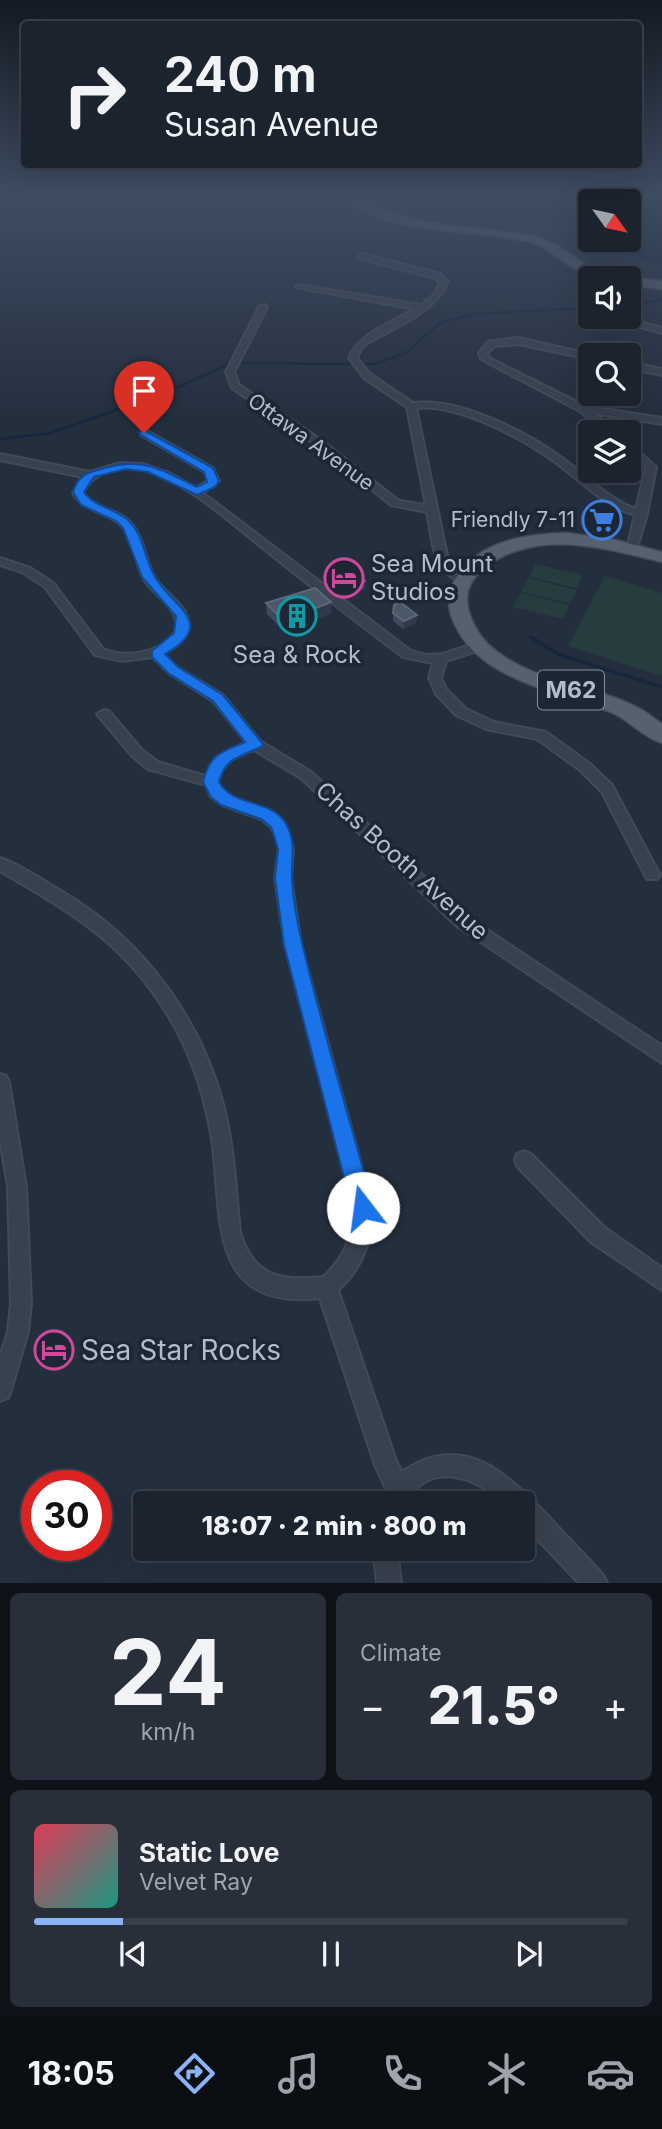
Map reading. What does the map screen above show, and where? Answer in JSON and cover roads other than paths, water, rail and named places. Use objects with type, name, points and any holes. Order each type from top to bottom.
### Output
[{"type":"main road","points":[[641,283],[662,285]]},
{"type":"main road","points":[[463,579],[489,556],[526,542],[577,539],[662,557]]},
{"type":"main road","name":"M62","points":[[463,579],[458,592],[459,615],[479,646],[496,660],[521,673],[626,710],[662,736]]},
{"type":"street","points":[[408,269],[440,278],[444,282],[441,290],[423,308],[365,341],[354,355],[355,362],[363,373],[411,406],[433,403],[462,411],[544,450],[609,501],[642,514]]},
{"type":"street","points":[[300,287],[423,308]]},
{"type":"street","name":"Ottawa Avenue","points":[[263,307],[232,367],[230,376],[235,386],[318,442],[395,503],[410,508],[432,509]]},
{"type":"street","points":[[641,325],[662,331]]},
{"type":"street","points":[[578,354],[506,341],[491,344],[483,354],[485,359],[495,365],[583,409],[596,420]]},
{"type":"street","points":[[641,368],[662,372]]},
{"type":"street","points":[[411,406],[446,570],[463,579]]},
{"type":"street","points":[[583,409],[662,421]]},
{"type":"street","points":[[144,433],[209,470],[214,481],[197,492]]},
{"type":"street","points":[[0,457],[90,475],[117,466],[141,466],[197,492],[407,654],[440,661],[479,646]]},
{"type":"street","points":[[632,549],[642,514],[650,467],[641,459]]},
{"type":"street","points":[[0,561],[26,570],[48,585],[99,652],[125,657],[157,654],[170,646],[184,628],[182,615],[148,577],[134,536],[127,526],[120,519],[80,498],[79,488],[90,475]]},
{"type":"street","name":"Chas Booth Avenue","points":[[157,654],[173,670],[218,698],[255,744],[306,775],[463,922],[662,1055]]},
{"type":"street","points":[[440,661],[435,678],[441,691],[461,712],[491,726],[541,735],[600,782],[622,814],[652,875]]},
{"type":"street","points":[[104,714],[137,753],[153,766],[211,782]]},
{"type":"street","points":[[0,864],[67,903],[116,939],[149,974],[170,1005],[197,1054],[216,1110],[230,1231],[234,1251],[243,1266],[256,1277],[289,1290],[327,1287],[352,1262],[363,1226],[363,1208],[293,945],[283,878],[286,849],[277,824],[266,815],[227,801],[216,793],[211,782],[215,766],[223,758],[255,744]]},
{"type":"street","points":[[0,1082],[16,1187],[21,1303],[18,1332],[0,1389]]},
{"type":"street","points":[[524,1160],[598,1235],[662,1280]]},
{"type":"street","points":[[327,1287],[395,1491]]},
{"type":"street","points":[[402,1491],[417,1473],[438,1466],[461,1466],[486,1475],[505,1491]]},
{"type":"street","points":[[535,1519],[595,1583]]},
{"type":"street","points":[[386,1561],[389,1583]]},
{"type":"waterway","points":[[641,304],[662,299]]},
{"type":"waterway","points":[[359,364],[374,364],[406,353],[440,323],[473,314],[578,309]]},
{"type":"waterway","points":[[237,363],[353,364]]},
{"type":"waterway","points":[[0,439],[50,433],[165,393],[229,364]]},
{"type":"waterway","points":[[531,637],[558,654],[662,687]]},
{"type":"place","name":"Friendly 7-11","points":[[602,520]]},
{"type":"place","name":"Sea Mount Studios","points":[[344,578]]},
{"type":"place","name":"Sea & Rock","points":[[297,616]]},
{"type":"place","name":"Sea Star Rocks","points":[[54,1350]]}]
